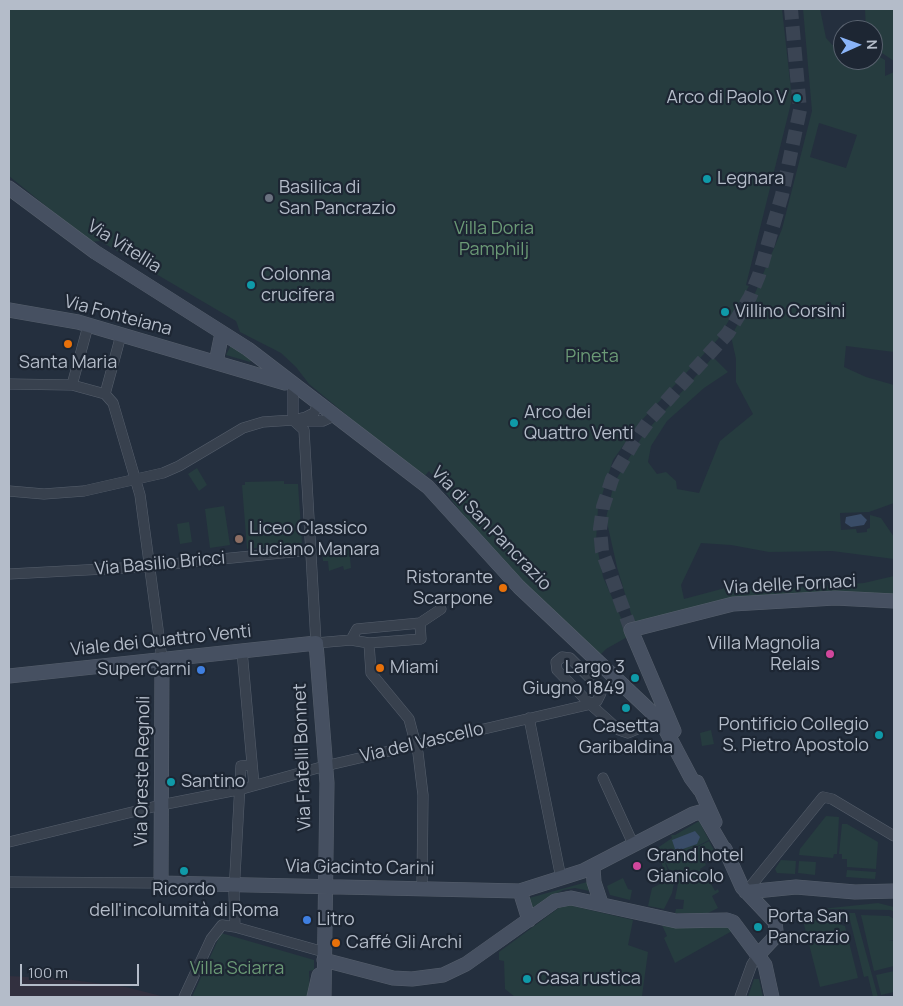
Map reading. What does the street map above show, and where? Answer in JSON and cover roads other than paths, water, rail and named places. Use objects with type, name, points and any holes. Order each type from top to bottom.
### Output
[{"type":"street","name":"Via Vitellia","points":[[9,188],[94,252],[252,352],[293,385]]},
{"type":"street","name":"Via Fonteiana","points":[[9,310],[88,326],[293,385]]},
{"type":"street","points":[[72,385],[88,326]]},
{"type":"street","points":[[216,362],[222,333]]},
{"type":"street","points":[[105,394],[121,335]]},
{"type":"street","points":[[9,384],[72,385],[105,394],[112,403],[136,480],[151,567],[162,659]]},
{"type":"street","points":[[293,385],[293,420],[304,430],[316,643],[351,640],[369,643],[421,638],[420,623]]},
{"type":"street","name":"Via di San Pancrazio","points":[[293,385],[336,415],[434,493],[506,573],[640,702],[697,800],[697,808],[693,814]]},
{"type":"street","points":[[293,420],[312,414],[318,404]]},
{"type":"street","points":[[9,491],[68,493],[136,480],[180,466],[243,428],[263,422],[323,421],[336,415]]},
{"type":"street","name":"Via Basilio Bricci","points":[[9,574],[151,567],[311,550]]},
{"type":"street","name":"Via delle Fornaci","points":[[656,691],[631,630],[733,604],[835,598],[894,601]]},
{"type":"street","points":[[351,640],[357,629],[420,623],[441,609]]},
{"type":"street","name":"Viale dei Quattro Venti","points":[[9,676],[316,643]]},
{"type":"street","name":"Via Fratelli Bonnet","points":[[316,643],[325,766],[324,956]]},
{"type":"street","points":[[369,643],[371,669],[374,678],[407,716],[416,745],[423,795],[422,888]]},
{"type":"street","points":[[575,662],[585,650]]},
{"type":"street","points":[[242,651],[254,785]]},
{"type":"street","points":[[590,704],[599,699],[601,690],[570,657],[561,657],[556,662],[556,669],[590,704],[624,734],[653,722]]},
{"type":"street","name":"Via Oreste Regnoli","points":[[160,883],[162,659]]},
{"type":"street","points":[[640,702],[649,701],[656,691]]},
{"type":"street","name":"Via di San Pancrazio","points":[[653,722],[656,691]]},
{"type":"street","name":"Via di San Pancrazio","points":[[656,691],[728,856]]},
{"type":"street","name":"Via del Vascello","points":[[242,788],[325,766],[590,704]]},
{"type":"street","points":[[529,718],[561,878]]},
{"type":"street","name":"Via di San Pancrazio","points":[[653,722],[670,734],[691,778],[700,790]]},
{"type":"street","points":[[235,927],[235,884],[242,766],[252,765]]},
{"type":"street","points":[[603,778],[634,846]]},
{"type":"street","points":[[9,842],[161,805],[242,788]]},
{"type":"street","points":[[746,892],[825,797],[832,799],[894,836]]},
{"type":"street","name":"Via di San Pancrazio","points":[[693,814],[700,812],[704,814],[746,892]]},
{"type":"street","name":"Via Giacinto Carini","points":[[9,882],[235,884],[520,891],[593,867],[693,814]]},
{"type":"street","points":[[593,867],[594,882],[601,903]]},
{"type":"street","points":[[746,892],[796,886],[854,892],[894,891]]},
{"type":"street","points":[[520,891],[529,920]]},
{"type":"street","points":[[740,997],[752,964],[768,945],[775,933],[775,922],[768,912],[746,892]]},
{"type":"street","points":[[184,997],[217,928],[224,925],[393,978],[433,978],[457,969],[562,898],[601,903],[671,920],[703,922],[727,920],[736,923],[764,965],[772,997]]},
{"type":"street","points":[[314,997],[324,956]]},
{"type":"street","points":[[324,956],[326,976],[324,997]]},
{"type":"water","points":[[861,514],[867,520],[864,525],[851,527],[845,523],[846,517]]},
{"type":"water","points":[[695,831],[700,837],[697,844],[680,850],[675,849],[672,840]]},
{"type":"tunnel","points":[[631,630],[602,551],[600,529],[603,507],[612,479],[633,443],[651,418],[728,333],[750,297],[759,275],[782,195],[800,110],[791,9]]},
{"type":"place","name":"Arco di Paolo V","points":[[797,98]]},
{"type":"place","name":"Legnara","points":[[707,179]]},
{"type":"place","name":"Basilica di San Pancrazio","points":[[269,198]]},
{"type":"place","name":"Colonna crucifera","points":[[251,285]]},
{"type":"place","name":"Villino Corsini","points":[[725,312]]},
{"type":"place","name":"Santa Maria","points":[[68,344]]},
{"type":"place","name":"Arco dei Quattro Venti","points":[[514,423]]},
{"type":"place","name":"Liceo Classico Luciano Manara","points":[[239,539]]},
{"type":"place","name":"Ristorante Scarpone","points":[[503,588]]},
{"type":"place","name":"Villa Magnolia Relais","points":[[830,654]]},
{"type":"place","name":"Miami","points":[[380,668]]},
{"type":"place","name":"SuperCarni","points":[[201,670]]},
{"type":"place","name":"Largo 3 Giugno 1849","points":[[635,678]]},
{"type":"place","name":"Casetta Garibaldina","points":[[626,708]]},
{"type":"place","name":"Pontificio Collegio S. Pietro Apostolo","points":[[879,735]]},
{"type":"place","name":"Santino","points":[[171,782]]},
{"type":"place","name":"Grand hotel Gianicolo","points":[[637,866]]},
{"type":"place","name":"Ricordo dell'incolumità di Roma","points":[[184,871]]},
{"type":"place","name":"Litro","points":[[307,920]]},
{"type":"place","name":"Porta San Pancrazio","points":[[758,927]]},
{"type":"place","name":"Caffé Gli Archi","points":[[336,943]]},
{"type":"place","name":"Casa rustica","points":[[527,979]]},
{"type":"park label","name":"Villa Doria Pamphilj","points":[[494,239]]},
{"type":"park label","name":"Pineta","points":[[592,357]]},
{"type":"park label","name":"Villa Sciarra","points":[[237,969]]}]
